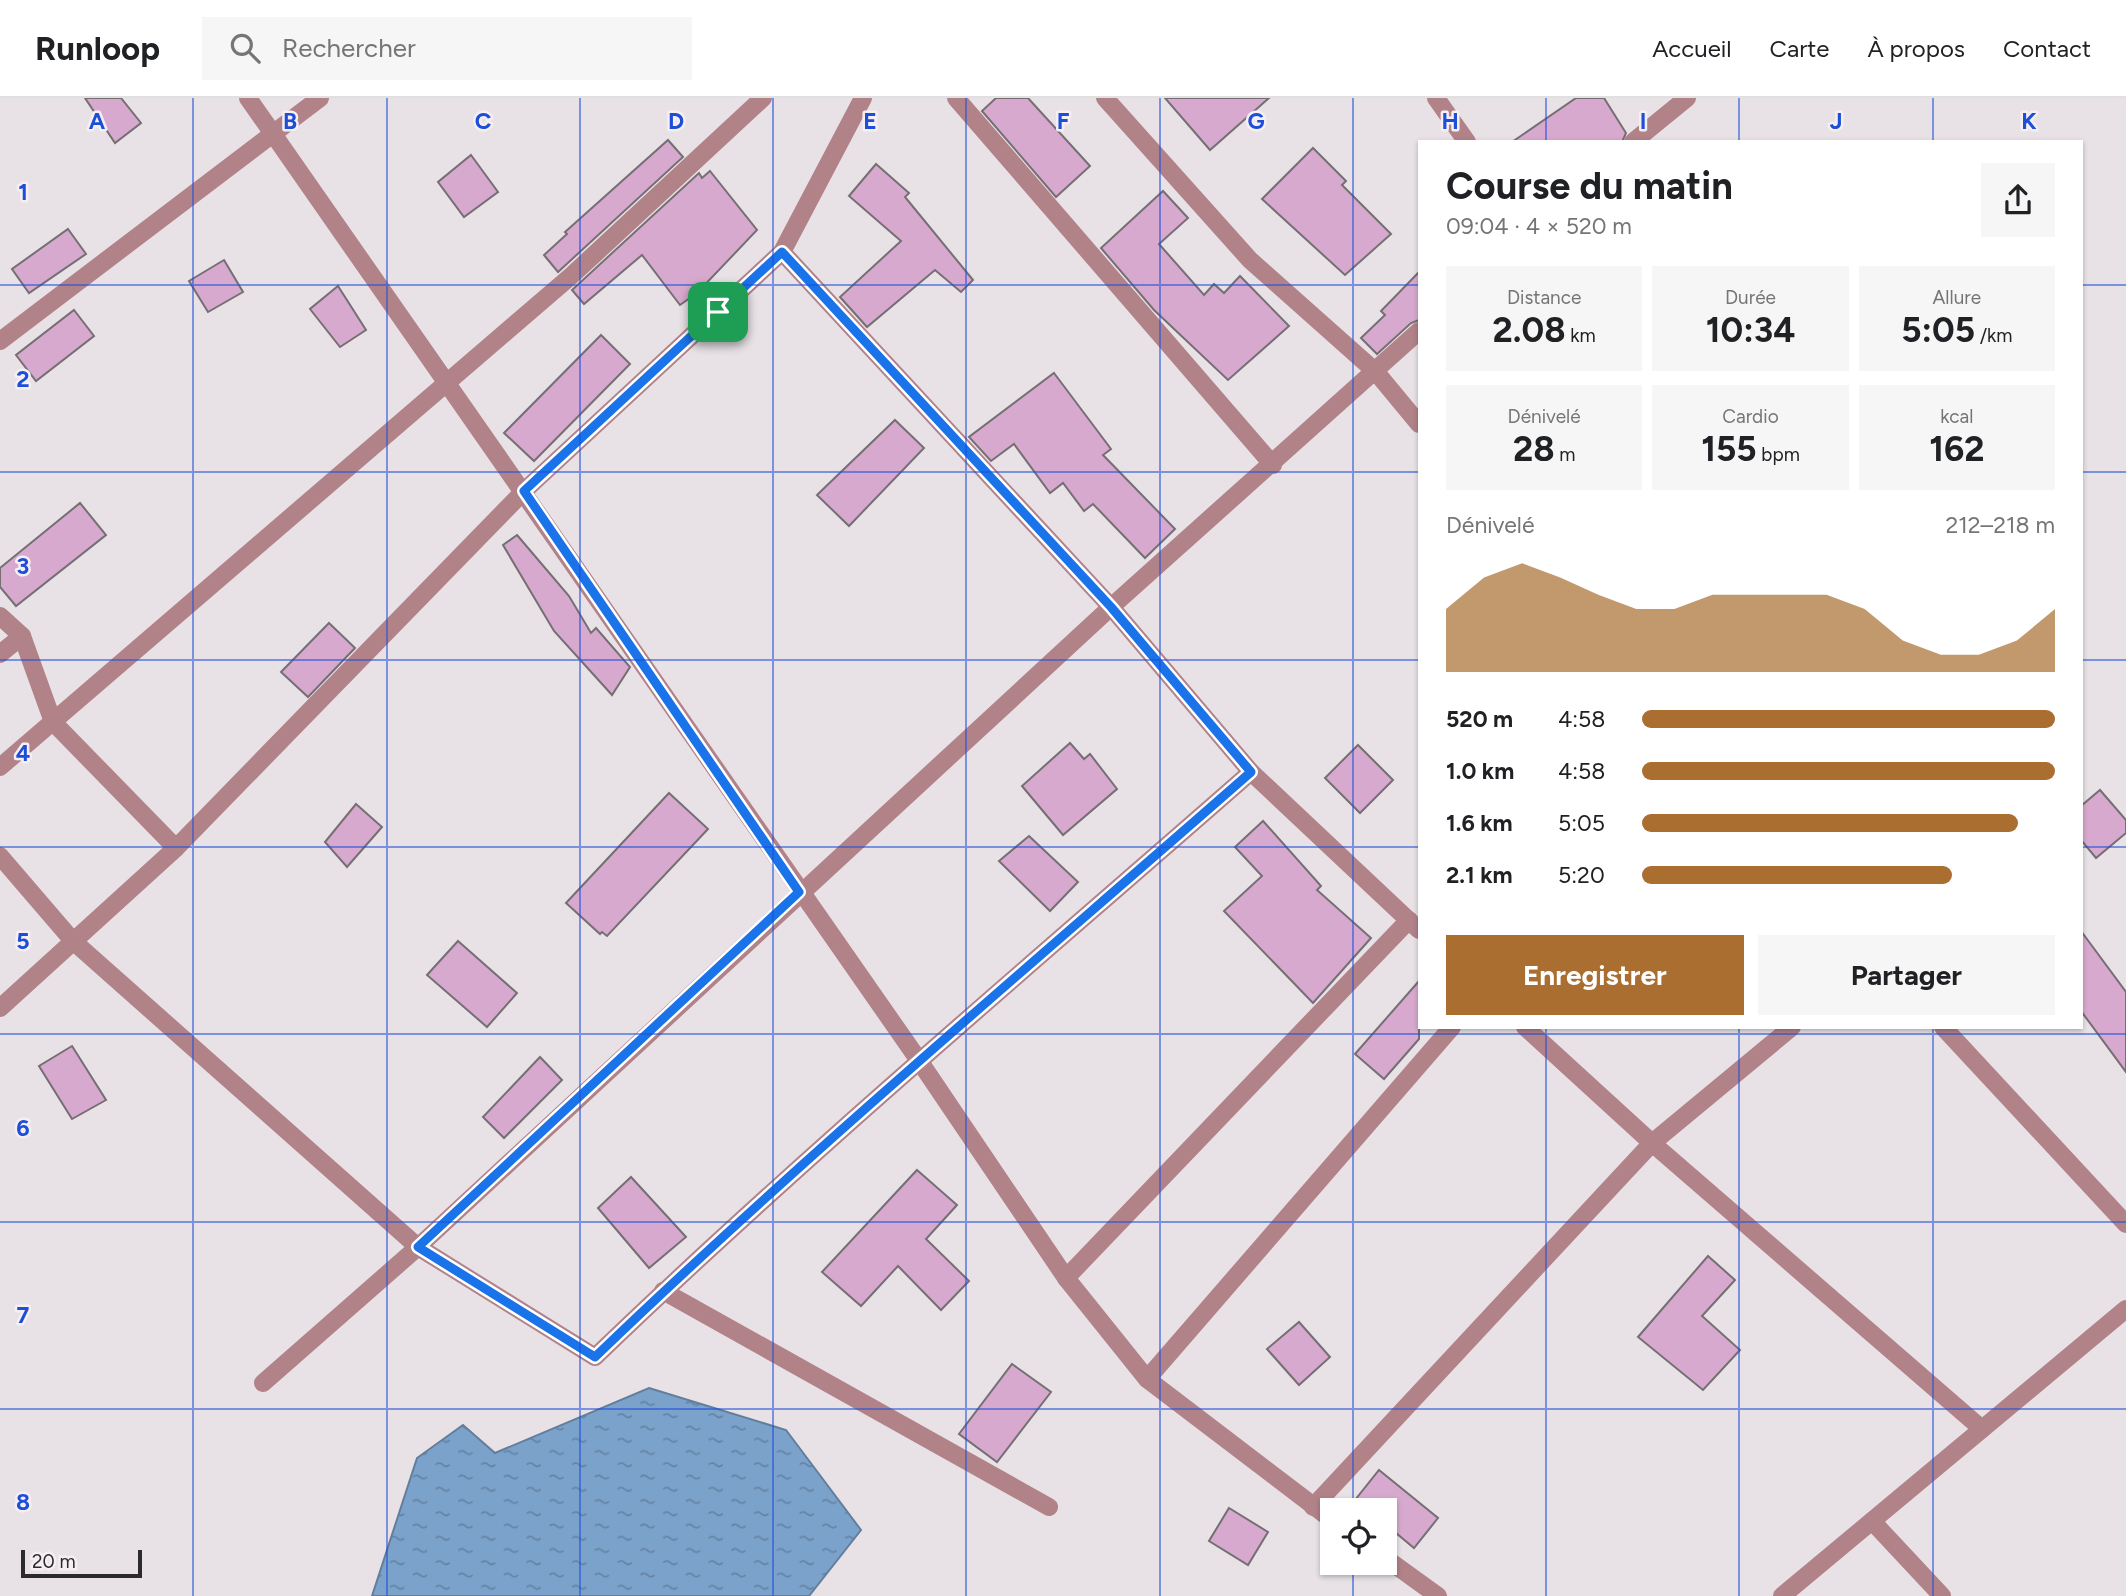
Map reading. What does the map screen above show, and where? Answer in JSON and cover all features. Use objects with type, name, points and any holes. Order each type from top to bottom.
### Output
[{"type":"street","points":[[248,98],[920,1062],[1066,1278],[1147,1379],[1320,1512]]},
{"type":"street","points":[[0,341],[320,98]]},
{"type":"street","points":[[0,767],[571,276],[763,98]]},
{"type":"street","points":[[0,1008],[176,848],[524,491],[782,252],[863,98]]},
{"type":"street","points":[[956,98],[1273,465]]},
{"type":"street","points":[[1105,98],[1250,260],[1376,372],[1418,423]]},
{"type":"street","points":[[1436,98],[1466,140]]},
{"type":"street","points":[[1635,140],[1687,98]]},
{"type":"street","points":[[782,252],[1111,607],[1251,772],[1414,925],[1066,1278]]},
{"type":"street","points":[[263,1383],[418,1247],[799,892],[1418,332]]},
{"type":"street","points":[[0,616],[22,636],[53,722],[176,848]]},
{"type":"street","points":[[0,654],[22,636]]},
{"type":"street","points":[[0,856],[73,941],[418,1247],[595,1357],[663,1291],[1251,772]]},
{"type":"street","points":[[1147,1379],[1450,1029]]},
{"type":"street","points":[[1527,1029],[1652,1143],[1982,1429]]},
{"type":"street","points":[[1313,1507],[1652,1143],[1790,1029]]},
{"type":"street","points":[[1945,1029],[2126,1224]]},
{"type":"street","points":[[663,1291],[1049,1507]]},
{"type":"street","points":[[1782,1596],[2126,1309]]},
{"type":"street","points":[[1872,1521],[1942,1596]]},
{"type":"street","points":[[1397,1567],[1438,1596]]},
{"type":"water","points":[[649,1388],[786,1430],[861,1530],[809,1596],[372,1596],[417,1458],[463,1425],[495,1453]]},
{"type":"building","points":[[85,98],[121,98],[141,123],[115,143]]},
{"type":"building","points":[[996,98],[1028,98],[1090,166],[1056,197],[982,111]]},
{"type":"building","points":[[1165,98],[1269,98],[1210,150]]},
{"type":"building","points":[[1576,98],[1604,98],[1626,133],[1623,140],[1515,140]]},
{"type":"building","points":[[668,140],[683,157],[558,272],[544,255],[567,234],[565,232]]},
{"type":"building","points":[[1313,148],[1346,181],[1342,185],[1391,234],[1345,275],[1262,199]]},
{"type":"building","points":[[471,155],[498,192],[464,217],[438,182]]},
{"type":"building","points":[[876,164],[909,193],[905,197],[973,280],[961,292],[935,270],[867,327],[840,297],[901,241],[849,196]]},
{"type":"building","points":[[710,171],[757,230],[697,293],[680,305],[642,255],[584,304],[572,290],[699,173],[702,178]]},
{"type":"building","points":[[1163,191],[1188,218],[1159,244],[1204,295],[1214,284],[1224,293],[1240,276],[1289,326],[1228,380],[1154,310],[1101,248]]},
{"type":"building","points":[[68,229],[86,254],[29,293],[12,269]]},
{"type":"building","points":[[224,260],[243,292],[208,312],[189,281]]},
{"type":"building","points":[[1418,273],[1418,320],[1411,323],[1377,354],[1361,338],[1385,315],[1381,311]]},
{"type":"building","points":[[338,286],[366,330],[340,347],[310,309]]},
{"type":"building","points":[[74,310],[94,336],[36,381],[16,355]]},
{"type":"building","points":[[601,335],[630,364],[534,461],[504,433]]},
{"type":"building","points":[[1054,373],[1111,449],[1103,455],[1175,529],[1145,558],[1093,504],[1084,511],[1063,483],[1050,493],[1014,444],[991,461],[969,437]]},
{"type":"building","points":[[895,420],[924,448],[849,526],[817,495]]},
{"type":"building","points":[[80,503],[106,535],[16,606],[0,587],[0,568]]},
{"type":"building","points":[[517,535],[569,596],[591,633],[596,628],[630,667],[612,695],[554,631],[503,545]]},
{"type":"building","points":[[329,623],[355,648],[308,697],[281,672]]},
{"type":"building","points":[[1070,743],[1084,759],[1090,754],[1117,789],[1063,835],[1022,786]]},
{"type":"building","points":[[1358,745],[1393,780],[1360,813],[1325,778]]},
{"type":"building","points":[[2100,790],[2126,820],[2126,833],[2096,858],[2083,842],[2083,804]]},
{"type":"building","points":[[669,793],[708,829],[607,936],[602,932],[600,934],[566,903]]},
{"type":"building","points":[[356,804],[382,827],[347,867],[325,842]]},
{"type":"building","points":[[1263,821],[1321,886],[1317,890],[1371,938],[1313,1003],[1224,911],[1262,876],[1235,847]]},
{"type":"building","points":[[1029,836],[1078,882],[1050,911],[999,861]]},
{"type":"building","points":[[2083,934],[2126,992],[2126,1072],[2083,1014]]},
{"type":"building","points":[[458,941],[517,993],[487,1027],[427,975]]},
{"type":"building","points":[[1418,982],[1419,1039],[1384,1079],[1355,1054]]},
{"type":"building","points":[[72,1046],[106,1100],[72,1119],[39,1066]]},
{"type":"building","points":[[540,1057],[562,1080],[504,1138],[483,1117]]},
{"type":"building","points":[[917,1170],[957,1205],[926,1239],[969,1281],[941,1310],[898,1266],[861,1306],[822,1272]]},
{"type":"building","points":[[631,1177],[686,1237],[649,1268],[598,1208]]},
{"type":"building","points":[[1708,1256],[1735,1280],[1702,1316],[1740,1350],[1703,1390],[1638,1337]]},
{"type":"building","points":[[1299,1322],[1330,1357],[1299,1385],[1267,1349]]},
{"type":"building","points":[[1012,1364],[1051,1392],[997,1462],[959,1434]]},
{"type":"building","points":[[1379,1470],[1438,1518],[1414,1548],[1397,1534],[1397,1498],[1357,1498]]},
{"type":"building","points":[[1229,1508],[1268,1532],[1248,1565],[1209,1541]]},
{"type":"route","points":[[782,252],[1111,607],[1251,772],[663,1291],[595,1357],[418,1247],[799,892],[524,491],[718,312],[782,252]]}]
